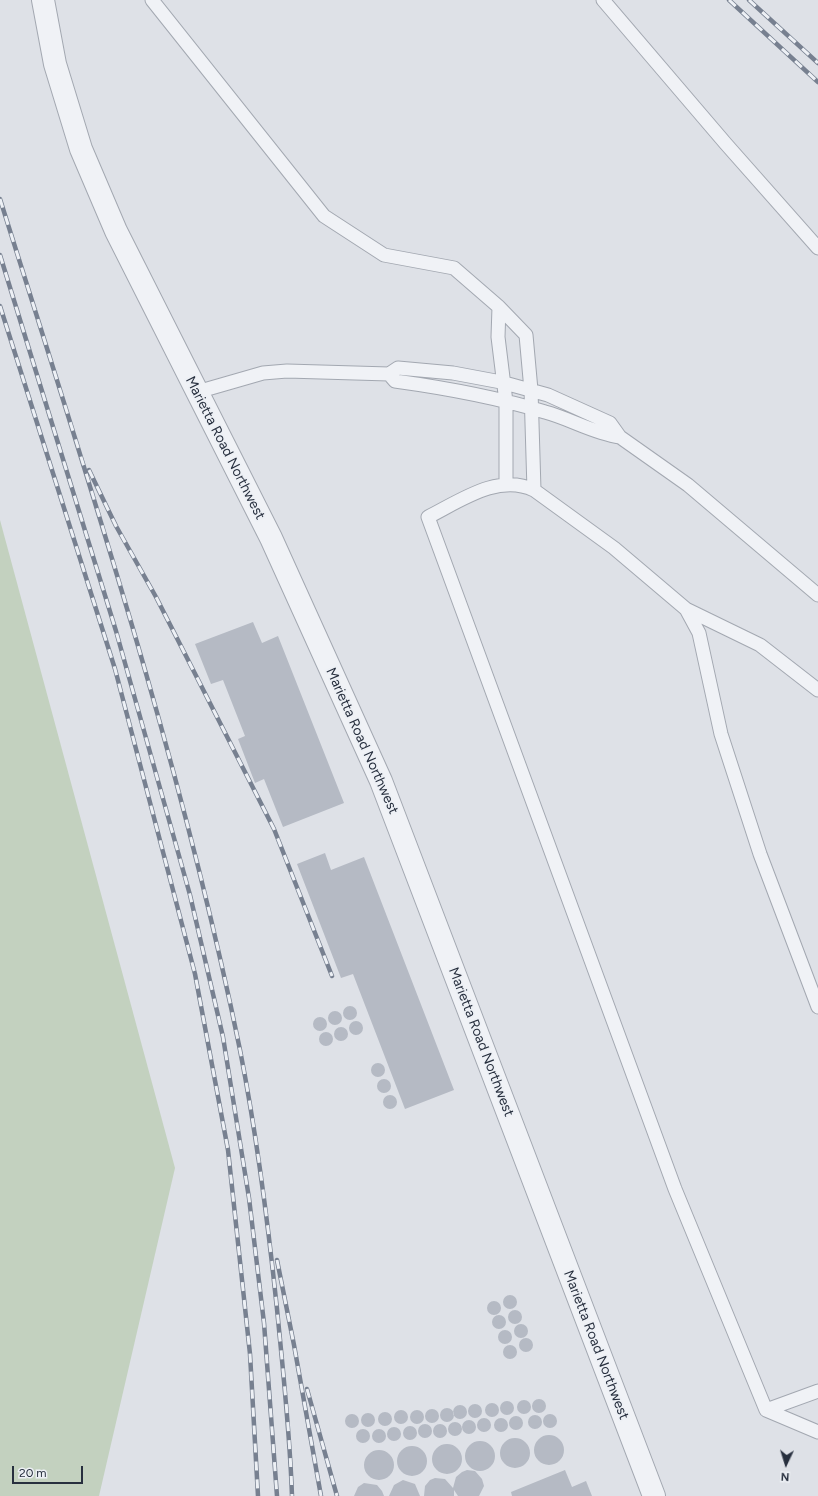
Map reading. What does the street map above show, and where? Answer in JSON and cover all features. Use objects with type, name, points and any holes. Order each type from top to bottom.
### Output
[{"type":"street","name":"Marietta Road Northwest","points":[[43,0],[55,64],[81,149],[116,231],[271,538],[381,781],[654,1496]]},
{"type":"lane","points":[[152,0],[324,216],[384,255],[454,268],[499,307],[526,335],[531,390],[530,408],[534,490]]},
{"type":"lane","points":[[603,0],[726,144],[818,248]]},
{"type":"lane","points":[[499,307],[498,337],[505,383],[506,402],[506,486]]},
{"type":"lane","points":[[197,392],[263,373],[389,374],[398,368],[453,373],[505,383],[548,395],[610,423],[620,437],[688,485],[818,595]]},
{"type":"lane","points":[[389,374],[395,381],[452,389],[506,402],[546,412],[603,434],[620,437]]},
{"type":"lane","points":[[818,690],[760,645],[686,609],[614,548],[534,490],[521,484],[486,488],[428,517],[675,1189],[766,1410],[818,1432]]},
{"type":"lane","points":[[686,609],[699,633],[722,734],[760,854],[818,1006]]},
{"type":"lane","points":[[766,1410],[818,1391]]},
{"type":"green space","points":[[0,520],[175,1168],[99,1496],[0,1496]]},
{"type":"building","points":[[253,622],[262,643],[278,636],[344,803],[283,827],[264,779],[255,783],[238,739],[245,736],[223,680],[211,684],[195,644]]},
{"type":"building","points":[[325,853],[331,870],[364,857],[454,1090],[405,1109],[353,974],[341,978],[297,864]]},
{"type":"building","points":[[350,1006],[355,1008],[357,1013],[355,1018],[350,1020],[345,1018],[343,1013],[345,1008]]},
{"type":"building","points":[[335,1011],[340,1013],[342,1018],[340,1023],[335,1025],[330,1023],[328,1018],[330,1013]]},
{"type":"building","points":[[320,1017],[325,1019],[327,1024],[325,1029],[320,1031],[315,1029],[313,1024],[315,1019]]},
{"type":"building","points":[[356,1021],[361,1023],[363,1028],[361,1033],[356,1035],[351,1033],[349,1028],[351,1023]]},
{"type":"building","points":[[341,1027],[346,1029],[348,1034],[346,1039],[341,1041],[336,1039],[334,1034],[336,1029]]},
{"type":"building","points":[[326,1032],[331,1034],[333,1039],[331,1044],[326,1046],[321,1044],[319,1039],[321,1034]]},
{"type":"building","points":[[378,1063],[383,1065],[385,1070],[383,1075],[378,1077],[373,1075],[371,1070],[373,1065]]},
{"type":"building","points":[[384,1079],[389,1081],[391,1086],[389,1091],[384,1093],[379,1091],[377,1086],[379,1081]]},
{"type":"building","points":[[390,1095],[395,1097],[397,1102],[395,1107],[390,1109],[385,1107],[383,1102],[385,1097]]},
{"type":"building","points":[[510,1295],[515,1297],[517,1302],[515,1307],[510,1309],[505,1307],[503,1302],[505,1297]]},
{"type":"building","points":[[494,1301],[499,1303],[501,1308],[499,1313],[494,1315],[489,1313],[487,1308],[489,1303]]},
{"type":"building","points":[[515,1310],[520,1312],[522,1317],[520,1322],[515,1324],[510,1322],[508,1317],[510,1312]]},
{"type":"building","points":[[499,1315],[504,1317],[506,1322],[504,1327],[499,1329],[494,1327],[492,1322],[494,1317]]},
{"type":"building","points":[[521,1324],[526,1326],[528,1331],[526,1336],[521,1338],[516,1336],[514,1331],[516,1326]]},
{"type":"building","points":[[505,1330],[510,1332],[512,1337],[510,1342],[505,1344],[500,1342],[498,1337],[500,1332]]},
{"type":"building","points":[[526,1338],[531,1340],[533,1345],[531,1350],[526,1352],[521,1350],[519,1345],[521,1340]]},
{"type":"building","points":[[510,1345],[515,1347],[517,1352],[515,1357],[510,1359],[505,1357],[503,1352],[505,1347]]},
{"type":"building","points":[[539,1399],[544,1401],[546,1406],[544,1411],[539,1413],[534,1411],[532,1406],[534,1401]]},
{"type":"building","points":[[524,1400],[529,1402],[531,1407],[529,1412],[524,1414],[519,1412],[517,1407],[519,1402]]},
{"type":"building","points":[[507,1401],[512,1403],[514,1408],[512,1413],[507,1415],[502,1413],[500,1408],[502,1403]]},
{"type":"building","points":[[492,1403],[497,1405],[499,1410],[497,1415],[492,1417],[487,1415],[485,1410],[487,1405]]},
{"type":"building","points":[[475,1404],[480,1406],[482,1411],[480,1416],[475,1418],[470,1416],[468,1411],[470,1406]]},
{"type":"building","points":[[460,1405],[465,1407],[467,1412],[465,1417],[460,1419],[455,1417],[453,1412],[455,1407]]},
{"type":"building","points":[[447,1408],[452,1410],[454,1415],[452,1420],[447,1422],[442,1420],[440,1415],[442,1410]]},
{"type":"building","points":[[432,1409],[437,1411],[439,1416],[437,1421],[432,1423],[427,1421],[425,1416],[427,1411]]},
{"type":"building","points":[[401,1410],[406,1412],[408,1417],[406,1422],[401,1424],[396,1422],[394,1417],[396,1412]]},
{"type":"building","points":[[417,1410],[422,1412],[424,1417],[422,1422],[417,1424],[412,1422],[410,1417],[412,1412]]},
{"type":"building","points":[[385,1412],[390,1414],[392,1419],[390,1424],[385,1426],[380,1424],[378,1419],[380,1414]]},
{"type":"building","points":[[368,1413],[373,1415],[375,1420],[373,1425],[368,1427],[363,1425],[361,1420],[363,1415]]},
{"type":"building","points":[[352,1414],[357,1416],[359,1421],[357,1426],[352,1428],[347,1426],[345,1421],[347,1416]]},
{"type":"building","points":[[550,1414],[555,1416],[557,1421],[555,1426],[550,1428],[545,1426],[543,1421],[545,1416]]},
{"type":"building","points":[[535,1415],[540,1417],[542,1422],[540,1427],[535,1429],[530,1427],[528,1422],[530,1417]]},
{"type":"building","points":[[516,1416],[521,1418],[523,1423],[521,1428],[516,1430],[511,1428],[509,1423],[511,1418]]},
{"type":"building","points":[[484,1418],[489,1420],[491,1425],[489,1430],[484,1432],[479,1430],[477,1425],[479,1420]]},
{"type":"building","points":[[501,1418],[506,1420],[508,1425],[506,1430],[501,1432],[496,1430],[494,1425],[496,1420]]},
{"type":"building","points":[[469,1420],[474,1422],[476,1427],[474,1432],[469,1434],[464,1432],[462,1427],[464,1422]]},
{"type":"building","points":[[455,1422],[460,1424],[462,1429],[460,1434],[455,1436],[450,1434],[448,1429],[450,1424]]},
{"type":"building","points":[[425,1424],[430,1426],[432,1431],[430,1436],[425,1438],[420,1436],[418,1431],[420,1426]]},
{"type":"building","points":[[440,1424],[445,1426],[447,1431],[445,1436],[440,1438],[435,1436],[433,1431],[435,1426]]},
{"type":"building","points":[[410,1426],[415,1428],[417,1433],[415,1438],[410,1440],[405,1438],[403,1433],[405,1428]]},
{"type":"building","points":[[394,1427],[399,1429],[401,1434],[399,1439],[394,1441],[389,1439],[387,1434],[389,1429]]},
{"type":"building","points":[[363,1429],[368,1431],[370,1436],[368,1441],[363,1443],[358,1441],[356,1436],[358,1431]]},
{"type":"building","points":[[379,1429],[384,1431],[386,1436],[384,1441],[379,1443],[374,1441],[372,1436],[374,1431]]},
{"type":"building","points":[[549,1435],[560,1439],[564,1450],[560,1461],[549,1465],[538,1461],[534,1450],[538,1439]]},
{"type":"building","points":[[515,1438],[526,1442],[530,1453],[526,1464],[515,1468],[504,1464],[500,1453],[504,1442]]},
{"type":"building","points":[[480,1441],[491,1445],[495,1456],[491,1467],[480,1471],[469,1467],[465,1456],[469,1445]]},
{"type":"building","points":[[447,1444],[458,1448],[462,1459],[458,1470],[447,1474],[436,1470],[432,1459],[436,1448]]},
{"type":"building","points":[[412,1446],[423,1450],[427,1461],[423,1472],[412,1476],[401,1472],[397,1461],[401,1450]]},
{"type":"building","points":[[379,1450],[390,1454],[394,1465],[390,1476],[379,1480],[368,1476],[364,1465],[368,1454]]},
{"type":"building","points":[[467,1470],[475,1471],[482,1479],[484,1486],[479,1496],[458,1496],[454,1490],[454,1496],[424,1496],[425,1486],[430,1480],[435,1478],[445,1479],[453,1488],[456,1477]]},
{"type":"building","points":[[565,1470],[572,1487],[586,1481],[592,1496],[512,1496],[511,1492]]},
{"type":"building","points":[[403,1480],[415,1484],[420,1496],[389,1496],[394,1485]]},
{"type":"building","points":[[364,1483],[377,1485],[384,1496],[354,1496],[358,1487]]},
{"type":"railway","points":[[729,0],[818,82]]},
{"type":"railway","points":[[749,0],[818,63]]},
{"type":"railway","points":[[0,199],[131,622],[190,835],[216,942],[240,1050],[262,1180],[274,1277],[284,1379],[290,1449],[292,1496]]},
{"type":"railway","points":[[0,255],[116,631],[190,895],[223,1037],[249,1198],[264,1323],[277,1496]]},
{"type":"railway","points":[[0,306],[115,669],[195,974],[228,1150],[250,1354],[258,1496]]},
{"type":"railway","points":[[89,470],[116,526],[156,597],[274,829],[332,976]]},
{"type":"railway","points":[[277,1260],[321,1496]]},
{"type":"railway","points":[[307,1389],[337,1496]]}]
